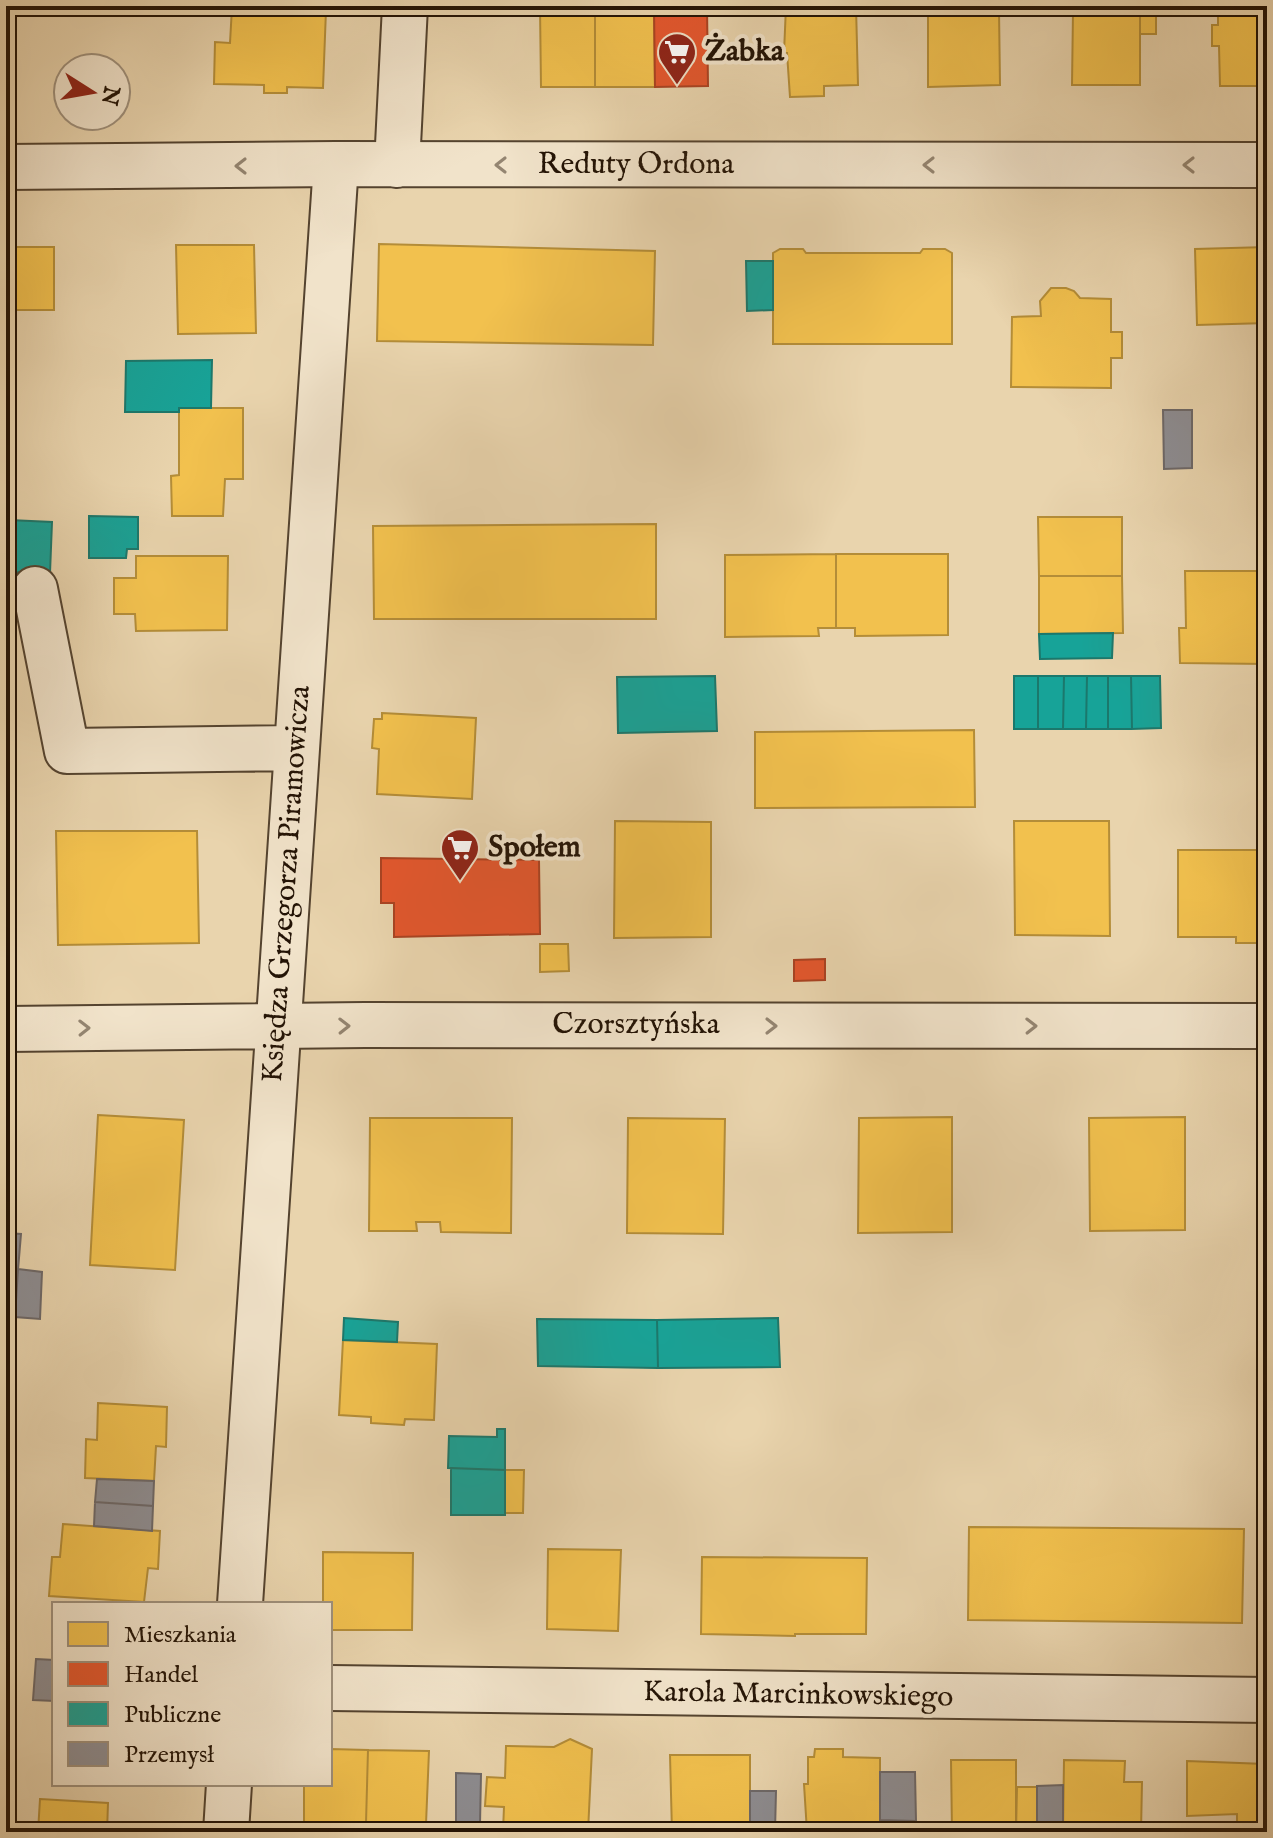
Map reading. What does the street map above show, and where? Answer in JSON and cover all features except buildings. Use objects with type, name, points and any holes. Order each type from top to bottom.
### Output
[{"type":"street","points":[[397,165],[405,6]]},
{"type":"street","name":"Reduty Ordona","points":[[6,167],[336,164],[1267,165]]},
{"type":"street","name":"Księdza Grzegorza Piramowicza","points":[[240,1602],[336,164]]},
{"type":"street","points":[[35,589],[67,751],[297,748]]},
{"type":"street","name":"Czorsztyńska","points":[[6,1029],[1267,1026]]},
{"type":"street","name":"Karola Marcinkowskiego","points":[[332,1688],[1267,1700]]},
{"type":"street","points":[[226,1832],[229,1786]]},
{"type":"place","name":"Żabka","points":[[677,86]]},
{"type":"place","name":"Społem","points":[[460,882]]}]
